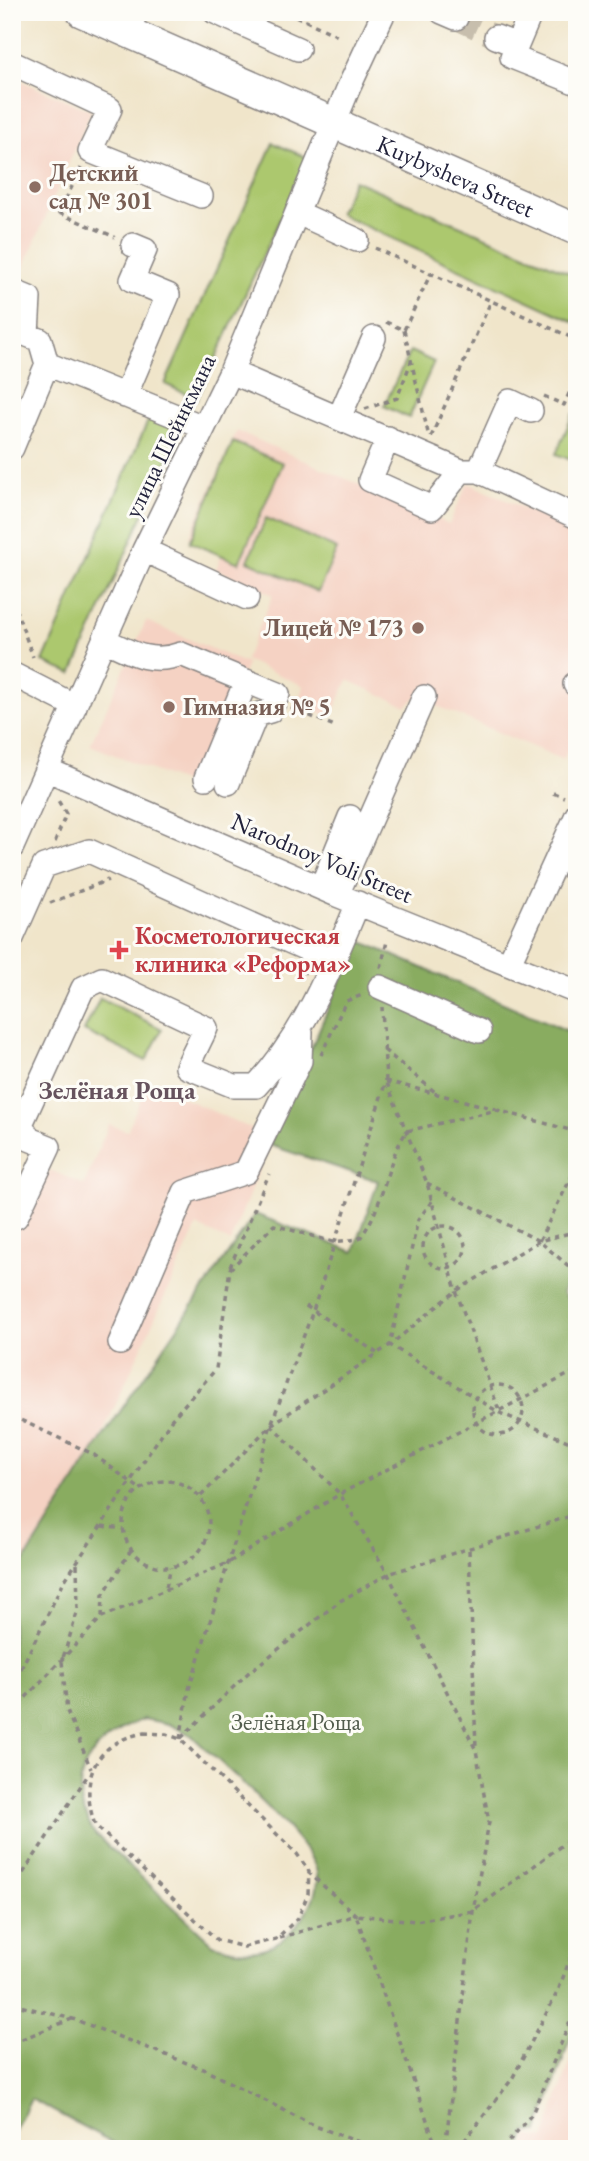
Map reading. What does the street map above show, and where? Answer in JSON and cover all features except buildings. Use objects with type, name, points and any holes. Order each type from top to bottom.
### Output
[{"type":"main road","name":"Kuybysheva Street","points":[[82,12],[132,22],[334,122],[577,230]]},
{"type":"street","points":[[215,12],[298,48]]},
{"type":"street","name":"улица Шейнкмана","points":[[12,847],[144,550],[231,372],[334,122],[384,12]]},
{"type":"street","points":[[531,12],[507,41],[512,57],[577,83]]},
{"type":"street","points":[[12,63],[110,108],[90,151],[201,196]]},
{"type":"street","points":[[298,213],[357,240]]},
{"type":"street","points":[[125,397],[168,295],[132,280],[145,250],[129,243]]},
{"type":"street","points":[[12,291],[29,298],[19,332],[40,340],[47,364],[12,448]]},
{"type":"street","points":[[331,421],[374,338]]},
{"type":"street","points":[[47,364],[203,427]]},
{"type":"street","points":[[231,372],[331,421],[426,447],[470,471],[577,517]]},
{"type":"street","points":[[388,438],[370,480],[432,508],[470,471],[510,401],[536,403]]},
{"type":"street","points":[[144,550],[247,598]]},
{"type":"street","points":[[105,640],[131,653],[164,661],[181,654],[278,694],[270,710],[256,715],[217,780],[246,681]]},
{"type":"street","points":[[12,674],[75,706]]},
{"type":"street","points":[[339,895],[424,697]]},
{"type":"street","name":"Narodnoy Voli Street","points":[[48,770],[339,895],[577,992]]},
{"type":"street","points":[[509,963],[570,806]]},
{"type":"street","points":[[12,1215],[16,1217],[49,1147],[29,1139],[21,1124],[83,988],[102,979],[206,1028],[187,1067],[234,1086],[256,1086],[283,1057],[301,1029],[333,961],[350,817]]},
{"type":"street","points":[[17,944],[44,866],[89,851],[333,961]]},
{"type":"street","points":[[380,987],[480,1031]]},
{"type":"street","points":[[120,1343],[185,1192],[246,1172],[300,1061],[301,1029]]},
{"type":"path","points":[[287,12],[338,36]]},
{"type":"path","points":[[90,151],[59,213],[129,243]]},
{"type":"path","points":[[357,240],[577,340]]},
{"type":"path","points":[[426,447],[491,301]]},
{"type":"path","points":[[404,330],[412,360],[426,447]]},
{"type":"path","points":[[331,421],[397,398],[412,360]]},
{"type":"path","points":[[536,403],[564,405],[577,375]]},
{"type":"path","points":[[12,599],[33,657]]},
{"type":"path","points":[[12,708],[18,710]]},
{"type":"path","points":[[293,709],[337,727]]},
{"type":"path","points":[[553,793],[570,806]]},
{"type":"path","points":[[52,847],[66,814],[56,797]]},
{"type":"path","points":[[41,907],[109,879]]},
{"type":"path","points":[[387,940],[381,956],[380,987],[386,1081],[427,1183],[456,1292],[499,1413]]},
{"type":"path","points":[[12,974],[17,944]]},
{"type":"path","points":[[269,956],[306,973]]},
{"type":"path","points":[[384,1051],[437,1093]]},
{"type":"path","points":[[386,1081],[577,1132]]},
{"type":"path","points":[[180,1740],[189,1689],[271,1425],[314,1308],[386,1081]]},
{"type":"path","points":[[12,1686],[63,1583],[171,1420],[216,1369],[230,1269],[274,1225],[334,1242],[359,1239],[373,1222],[398,1144],[407,1131],[498,1110]]},
{"type":"path","points":[[539,1241],[577,1167]]},
{"type":"path","points":[[427,1183],[539,1241],[577,1273]]},
{"type":"path","points":[[390,1345],[418,1220],[432,1202]]},
{"type":"path","points":[[447,1224],[466,1238],[463,1261],[450,1266],[442,1270],[423,1256],[426,1233],[447,1224]]},
{"type":"path","points":[[201,1496],[271,1425],[390,1345],[456,1292],[539,1241],[577,1231]]},
{"type":"path","points":[[306,1306],[314,1308],[377,1353]]},
{"type":"path","points":[[390,1345],[499,1413],[577,1445]]},
{"type":"path","points":[[12,1712],[103,1617],[166,1587],[228,1563],[340,1494],[477,1425],[577,1370]]},
{"type":"path","points":[[490,1386],[507,1386],[521,1401],[521,1422],[508,1434],[499,1436],[483,1431],[477,1425],[472,1412],[475,1398],[490,1386]]},
{"type":"path","points":[[12,1416],[72,1443],[132,1480],[140,1489]]},
{"type":"path","points":[[271,1425],[340,1494],[388,1574],[476,1750]]},
{"type":"path","points":[[160,1481],[183,1484],[201,1496],[209,1518],[206,1541],[192,1558],[172,1567],[149,1564],[131,1550],[123,1529],[126,1507],[140,1489],[160,1481]]},
{"type":"path","points":[[180,1740],[248,1674],[340,1601],[388,1574],[577,1514]]},
{"type":"path","points":[[102,1526],[123,1529]]},
{"type":"path","points":[[103,1617],[103,1595],[131,1550]]},
{"type":"path","points":[[445,2149],[473,1911],[489,1822],[476,1750],[469,1550]]},
{"type":"path","points":[[77,1562],[78,1611],[62,1661],[67,1711],[92,1769],[87,1801],[95,1825],[216,1940],[244,1947],[356,1915],[416,1921],[473,1911],[577,1833]]},
{"type":"path","points":[[166,1587],[172,1567]]},
{"type":"path","points":[[12,1890],[92,1769],[109,1749],[128,1736],[166,1734],[180,1740],[297,1854],[309,1873],[356,1915],[437,2149]]},
{"type":"path","points":[[276,1939],[298,1918],[309,1894],[309,1873]]},
{"type":"path","points":[[458,2149],[512,2079],[558,1991],[577,1940]]},
{"type":"path","points":[[12,2004],[73,2019],[205,2070],[315,2126],[378,2149]]},
{"type":"path","points":[[502,2149],[532,2114],[577,2005]]},
{"type":"path","points":[[12,2043],[73,2019]]},
{"type":"shaded area","name":"Детский сад № 301","points":[[12,77],[91,111],[24,267],[12,262]]},
{"type":"shaded area","name":"Лицей № 173","points":[[237,431],[449,524],[468,483],[577,532],[577,733],[563,760],[416,697],[406,706],[348,680],[331,717],[297,703],[304,686],[245,660],[273,595],[216,569],[223,553],[189,537]]},
{"type":"shaded area","name":"Гимназия № 5","points":[[146,621],[247,664],[197,788],[90,745]]},
{"type":"shaded area","points":[[148,1082],[272,1138],[230,1242],[197,1226],[93,1454],[12,1581],[12,1223],[24,1228],[50,1170],[84,1185],[109,1124],[127,1131]]},
{"type":"shaded area","points":[[577,2042],[577,2149],[525,2149],[529,2135],[544,2139]]},
{"type":"green space","points":[[273,143],[308,158],[197,399],[165,384]]},
{"type":"green space","points":[[354,180],[577,276],[577,323],[339,214]]},
{"type":"green space","points":[[410,351],[434,362],[409,418],[384,406]]},
{"type":"green space","points":[[151,414],[182,427],[72,674],[43,662]]},
{"type":"green space","points":[[573,414],[577,416],[576,462],[556,454]]},
{"type":"green space","points":[[233,442],[283,463],[239,563],[190,542]]},
{"type":"green space","points":[[266,518],[337,549],[318,592],[248,561]]},
{"type":"green space","name":"Зелёная Роща","points":[[358,940],[577,1035],[577,1266],[562,1292],[577,1314],[577,2018],[538,2132],[527,2132],[521,2149],[125,2149],[31,2099],[12,2136],[12,1581],[100,1441],[255,1214],[354,1252],[378,1181],[269,1145]],"holes":[[[144,1719],[169,1724],[191,1735],[241,1782],[282,1822],[312,1859],[317,1881],[310,1905],[292,1931],[274,1945],[245,1951],[213,1944],[95,1834],[85,1814],[81,1779],[95,1750],[108,1738]]]},
{"type":"green space","points":[[100,998],[162,1029],[146,1061],[84,1031]]},
{"type":"tunnel","points":[[456,18],[496,37]]},
{"type":"place","name":"Детский сад № 301","points":[[35,187]]},
{"type":"place","name":"Лицей № 173","points":[[418,628]]},
{"type":"place","name":"Гимназия № 5","points":[[169,707]]},
{"type":"place","name":"Косметологическая клиника «Реформа»","points":[[119,950]]},
{"type":"district","name":"Зелёная Роща","points":[[117,1090]]}]
